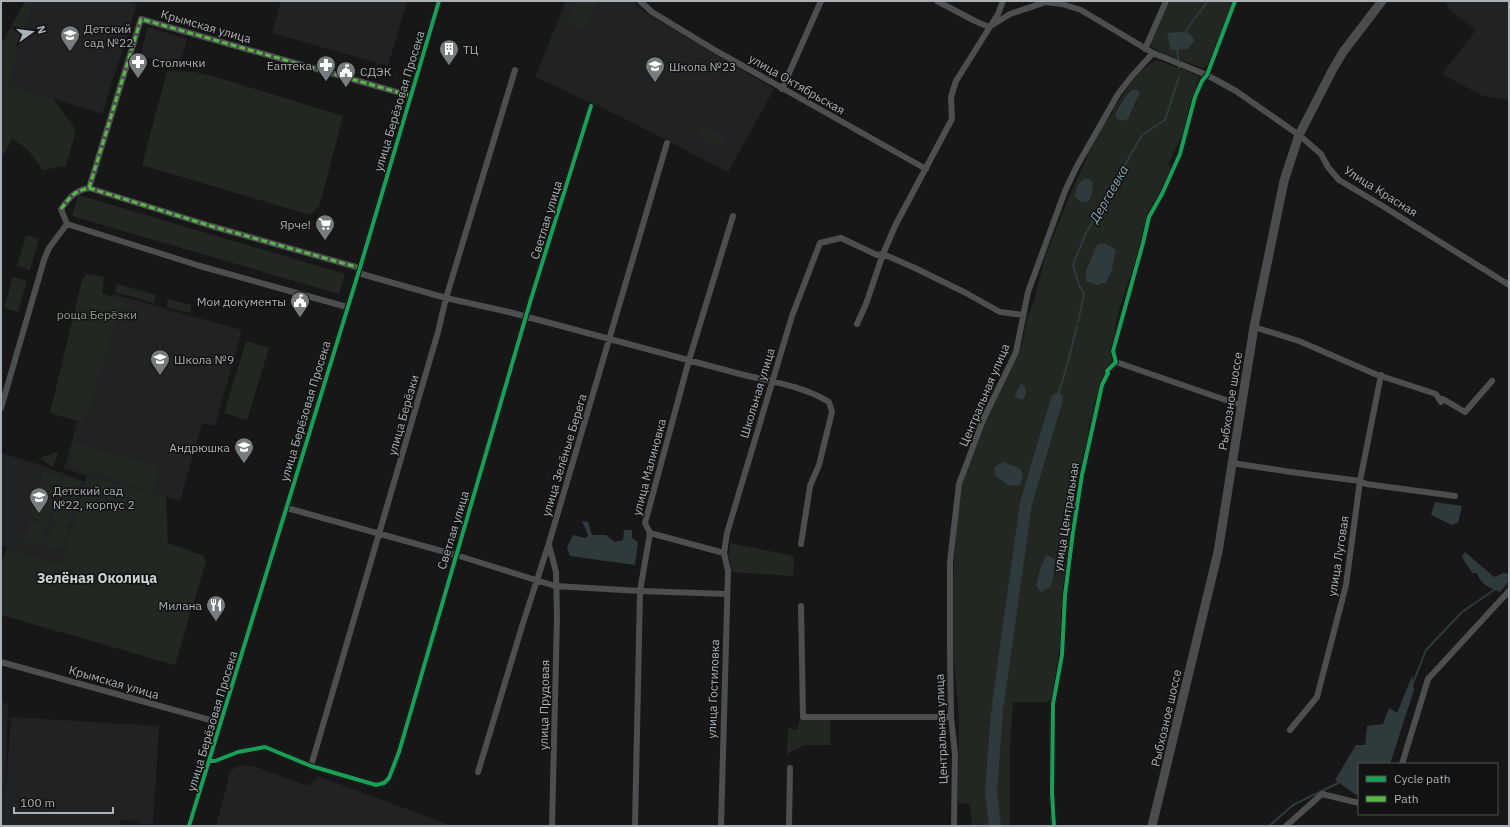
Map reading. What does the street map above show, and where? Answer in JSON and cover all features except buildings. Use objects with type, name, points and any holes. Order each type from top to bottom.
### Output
[{"type":"main road","name":"Рыбхозное шоссе","points":[[1152,826],[1218,552],[1240,405],[1254,327],[1284,181],[1299,135],[1314,104],[1343,52],[1382,1]]},
{"type":"street","name":"улица Берёзовая Просека","points":[[189,826],[359,271],[439,1]]},
{"type":"street","name":"улица Октябрьская","points":[[640,1],[652,12],[782,89],[926,169]]},
{"type":"street","points":[[782,89],[821,1]]},
{"type":"street","points":[[937,1],[989,27]]},
{"type":"street","points":[[857,324],[866,304],[883,254],[896,224],[952,119],[951,97],[956,81],[998,14],[1003,1]]},
{"type":"street","points":[[1145,49],[1166,1]]},
{"type":"street","points":[[1235,1],[1207,75],[1202,81],[1195,96],[1180,154],[1162,194],[1149,217],[1143,244],[1113,351],[1116,362],[1240,405]]},
{"type":"street","points":[[989,27],[1010,14],[1045,2]]},
{"type":"street","name":"Улица Красная","points":[[1045,2],[1062,4],[1081,10],[1145,49],[1207,75],[1236,91],[1299,135],[1321,154],[1328,167],[1339,180],[1509,285]]},
{"type":"street","name":"Крымская улица","points":[[89,188],[141,19],[411,96]]},
{"type":"street","name":"Центральная улица","points":[[954,826],[955,754],[951,717],[950,562],[959,484],[983,420],[1016,352],[1028,292],[1065,191],[1077,166],[1118,94],[1153,53]]},
{"type":"street","name":"улица Берёзки","points":[[311,766],[438,332],[446,298],[515,70]]},
{"type":"street","name":"Светлая улица","points":[[210,761],[215,761],[238,752],[265,747],[311,766],[376,785],[384,783],[389,778],[399,752],[456,555],[591,106]]},
{"type":"street","name":"улица Зелёные Берега","points":[[478,772],[523,623],[538,580],[668,143]]},
{"type":"street","points":[[67,224],[61,209],[70,196],[81,189],[89,188],[446,298],[610,339],[772,382],[824,398],[829,402],[832,408],[819,465],[810,486],[801,544]]},
{"type":"street","name":"улица Малиновка","points":[[635,826],[640,591],[650,533],[646,523],[689,360],[733,216]]},
{"type":"street","points":[[67,224],[200,266],[348,307]]},
{"type":"street","points":[[1,408],[44,260],[49,248],[67,224]]},
{"type":"street","name":"Школьная улица","points":[[724,553],[727,534],[792,316],[820,243],[841,238],[877,255],[883,254]]},
{"type":"street","points":[[883,254],[945,283],[1000,312],[1023,315]]},
{"type":"street","points":[[1254,327],[1299,341],[1381,375],[1436,394],[1440,401],[1443,399],[1465,412],[1492,380]]},
{"type":"street","name":"улица Центральная","points":[[1054,826],[1052,793],[1053,704],[1062,655],[1066,587],[1082,475],[1102,385],[1108,373],[1107,371],[1116,362]]},
{"type":"street","name":"улица Луговая","points":[[1290,730],[1317,697],[1346,585],[1360,481],[1381,375]]},
{"type":"street","points":[[1232,463],[1455,496]]},
{"type":"street","points":[[286,508],[456,555],[555,586],[727,594]]},
{"type":"street","points":[[650,533],[724,553]]},
{"type":"street","name":"улица Прудовая","points":[[549,543],[556,572],[555,586],[557,617],[552,826]]},
{"type":"street","name":"улица Гостиловка","points":[[720,826],[728,571],[724,553]]},
{"type":"street","points":[[1402,763],[1428,679],[1509,592]]},
{"type":"street","points":[[801,606],[803,717],[951,717]]},
{"type":"street","name":"Крымская улица","points":[[1,662],[221,723]]},
{"type":"street","points":[[789,826],[790,768]]},
{"type":"street","points":[[1286,826],[1322,794],[1358,803]]},
{"type":"shaded area","name":"Детский сад №22","points":[[34,1],[127,1],[137,4],[102,114],[8,84]]},
{"type":"shaded area","points":[[281,1],[407,1],[388,66],[272,33]]},
{"type":"shaded area","name":"Школа №23","points":[[566,1],[632,1],[643,11],[774,89],[728,172],[621,117],[535,77]]},
{"type":"shaded area","points":[[1444,1],[1509,1],[1509,101],[1481,95],[1442,74],[1476,30],[1449,9]]},
{"type":"shaded area","points":[[148,27],[187,39],[179,67],[140,55]]},
{"type":"shaded area","points":[[1167,33],[1189,33],[1195,40],[1188,49],[1171,50]]},
{"type":"shaded area","points":[[1134,89],[1140,92],[1129,117],[1125,121],[1117,119],[1115,114],[1126,96]]},
{"type":"shaded area","points":[[1084,179],[1088,179],[1093,182],[1092,195],[1088,202],[1082,202],[1075,197],[1077,186]]},
{"type":"shaded area","points":[[1105,243],[1116,250],[1112,270],[1106,283],[1096,285],[1086,281],[1086,270],[1096,247],[1099,244]]},
{"type":"shaded area","name":"Школа №9","points":[[113,294],[242,330],[215,426],[202,423],[180,501],[64,469]]},
{"type":"shaded area","points":[[1021,384],[1024,385],[1026,391],[1026,395],[1022,400],[1014,396]]},
{"type":"shaded area","name":"Детский сад №22, корпус 2","points":[[1,453],[41,465],[85,482],[61,564],[1,546]]},
{"type":"shaded area","points":[[1003,462],[1021,469],[1023,478],[1019,486],[1008,485],[995,476],[995,467]]},
{"type":"shaded area","points":[[1435,502],[1462,506],[1458,523],[1452,525],[1431,515]]},
{"type":"shaded area","points":[[582,521],[588,522],[592,535],[606,535],[615,542],[623,540],[624,530],[632,530],[632,538],[638,542],[635,565],[570,556],[567,547],[573,535],[586,538],[588,535]]},
{"type":"shaded area","points":[[1465,552],[1494,577],[1504,573],[1509,574],[1508,582],[1500,592],[1483,583],[1478,577],[1477,573],[1472,573],[1462,557]]},
{"type":"shaded area","points":[[1046,556],[1050,556],[1055,559],[1053,580],[1050,587],[1041,592],[1036,586],[1041,566]]},
{"type":"shaded area","points":[[1412,676],[1414,690],[1390,763],[1358,763],[1358,795],[1335,780],[1356,745],[1365,745],[1367,726],[1383,724],[1389,708],[1397,713]]},
{"type":"shaded area","points":[[1,701],[8,705],[5,796],[11,717],[159,726],[153,824],[140,824],[138,821],[120,820],[120,826],[1,826]]},
{"type":"shaded area","points":[[238,765],[253,766],[308,786],[318,776],[452,826],[216,826],[230,772]]},
{"type":"green space","points":[[25,1],[34,1],[8,84],[53,99],[76,130],[66,166],[43,170],[28,150],[12,138],[4,155],[1,155],[1,45]]},
{"type":"green space","points":[[577,1],[598,1],[584,31],[567,23]]},
{"type":"green space","points":[[1168,1],[1233,1],[1207,65],[1203,68],[1165,55],[1151,46],[1151,39]]},
{"type":"green space","points":[[1157,60],[1199,76],[1184,132],[1168,164],[1171,167],[1164,184],[1148,212],[1137,261],[1128,281],[1116,321],[1111,364],[1103,374],[1088,429],[1090,432],[1079,471],[1064,575],[1066,576],[1062,623],[1052,699],[1046,702],[1013,702],[1010,747],[1010,826],[972,826],[970,804],[958,803],[959,715],[952,643],[952,599],[956,533],[962,482],[988,413],[1021,348],[1027,318],[1035,298],[1045,257],[1070,195],[1103,124],[1111,115],[1137,75]],"holes":[[[1130,91],[1137,101],[1129,117],[1117,119],[1115,114],[1119,105]],[[1105,243],[1116,250],[1108,280],[1100,285],[1087,281],[1086,271],[1087,266],[1099,244]]]},
{"type":"green space","points":[[167,71],[195,72],[219,78],[343,116],[320,204],[310,215],[142,165]]},
{"type":"green space","points":[[704,125],[725,136],[718,148],[697,137]]},
{"type":"green space","points":[[78,195],[345,274],[339,294],[72,216]]},
{"type":"green space","points":[[26,235],[39,239],[30,270],[17,266]]},
{"type":"green space","name":"роща Берёзки","points":[[87,274],[104,277],[102,293],[123,302],[84,423],[50,413],[82,280]]},
{"type":"green space","points":[[13,277],[27,281],[18,312],[4,308]]},
{"type":"green space","points":[[117,284],[156,295],[154,303],[115,292]]},
{"type":"green space","points":[[168,299],[192,305],[190,313],[166,307]]},
{"type":"green space","points":[[246,341],[269,348],[247,420],[224,413]]},
{"type":"green space","points":[[75,443],[159,467],[153,491],[69,466]]},
{"type":"green space","points":[[59,451],[53,467],[40,458]]},
{"type":"green space","points":[[43,471],[59,476],[56,486],[40,481]]},
{"type":"green space","points":[[87,475],[166,497],[168,543],[204,556],[206,561],[175,665],[1,615],[1,569],[6,548],[61,564]]},
{"type":"green space","points":[[64,477],[80,481],[78,491],[61,487]]},
{"type":"green space","points":[[40,483],[56,488],[53,498],[37,493]]},
{"type":"green space","points":[[61,488],[77,493],[75,502],[58,498]]},
{"type":"green space","points":[[36,496],[53,500],[50,510],[34,505]]},
{"type":"green space","points":[[58,500],[74,504],[72,514],[55,510]]},
{"type":"green space","points":[[33,507],[50,511],[47,521],[30,517]]},
{"type":"green space","points":[[55,511],[71,516],[69,526],[52,521]]},
{"type":"green space","points":[[29,521],[46,525],[43,535],[27,531]]},
{"type":"green space","points":[[52,524],[68,528],[66,538],[49,534]]},
{"type":"green space","points":[[26,532],[43,536],[40,546],[24,542]]},
{"type":"green space","points":[[49,535],[65,540],[63,549],[46,545]]},
{"type":"green space","points":[[730,543],[794,556],[793,576],[731,572],[729,556]]},
{"type":"green space","points":[[800,719],[830,719],[830,745],[804,745],[787,754],[788,728],[797,730]]},
{"type":"waterway","points":[[1184,33],[1208,1]]},
{"type":"waterway","name":"Дергаевка","points":[[1177,47],[1179,68]]},
{"type":"waterway","name":"Дергаевка","points":[[1078,322],[1084,294],[1079,285],[1073,265],[1086,233],[1142,135],[1165,120],[1179,77]]},
{"type":"waterway","name":"Дергаевка","points":[[1057,399],[1077,326]]},
{"type":"waterway","points":[[998,704],[1026,503],[1057,399]]},
{"type":"waterway","points":[[1413,683],[1426,650],[1462,612],[1494,590]]},
{"type":"waterway","points":[[995,826],[991,791],[997,712]]},
{"type":"waterway","points":[[1269,826],[1293,805],[1338,783]]},
{"type":"marked path","points":[[89,188],[141,19],[411,96]]},
{"type":"marked path","points":[[61,209],[73,195],[89,188],[211,226],[360,268]]},
{"type":"cycle path","points":[[189,826],[362,261],[439,1]]},
{"type":"cycle path","points":[[1054,826],[1052,793],[1053,704],[1062,655],[1065,595],[1082,475],[1102,385],[1108,373],[1107,371],[1116,362],[1113,351],[1149,217],[1162,194],[1180,154],[1195,97],[1202,81],[1207,75],[1235,1]]},
{"type":"cycle path","points":[[210,761],[215,761],[238,752],[265,747],[311,766],[376,785],[384,783],[389,778],[399,752],[531,299],[591,106]]},
{"type":"place","name":"Детский сад №22","points":[[70,52]]},
{"type":"place","name":"ТЦ","points":[[449,66]]},
{"type":"place","name":"Столички","points":[[138,79]]},
{"type":"place","name":"Еаптека","points":[[326,82]]},
{"type":"place","name":"Школа №23","points":[[655,83]]},
{"type":"place","name":"СДЭК","points":[[346,88]]},
{"type":"place","name":"Ярче!","points":[[325,241]]},
{"type":"place","name":"Мои документы","points":[[300,318]]},
{"type":"place","name":"Школа №9","points":[[160,376]]},
{"type":"place","name":"Андрюшка","points":[[244,464]]},
{"type":"place","name":"Детский сад №22, корпус 2","points":[[39,514]]},
{"type":"place","name":"Милана","points":[[216,622]]},
{"type":"district","name":"Зелёная Околица","points":[[97,578]]}]
